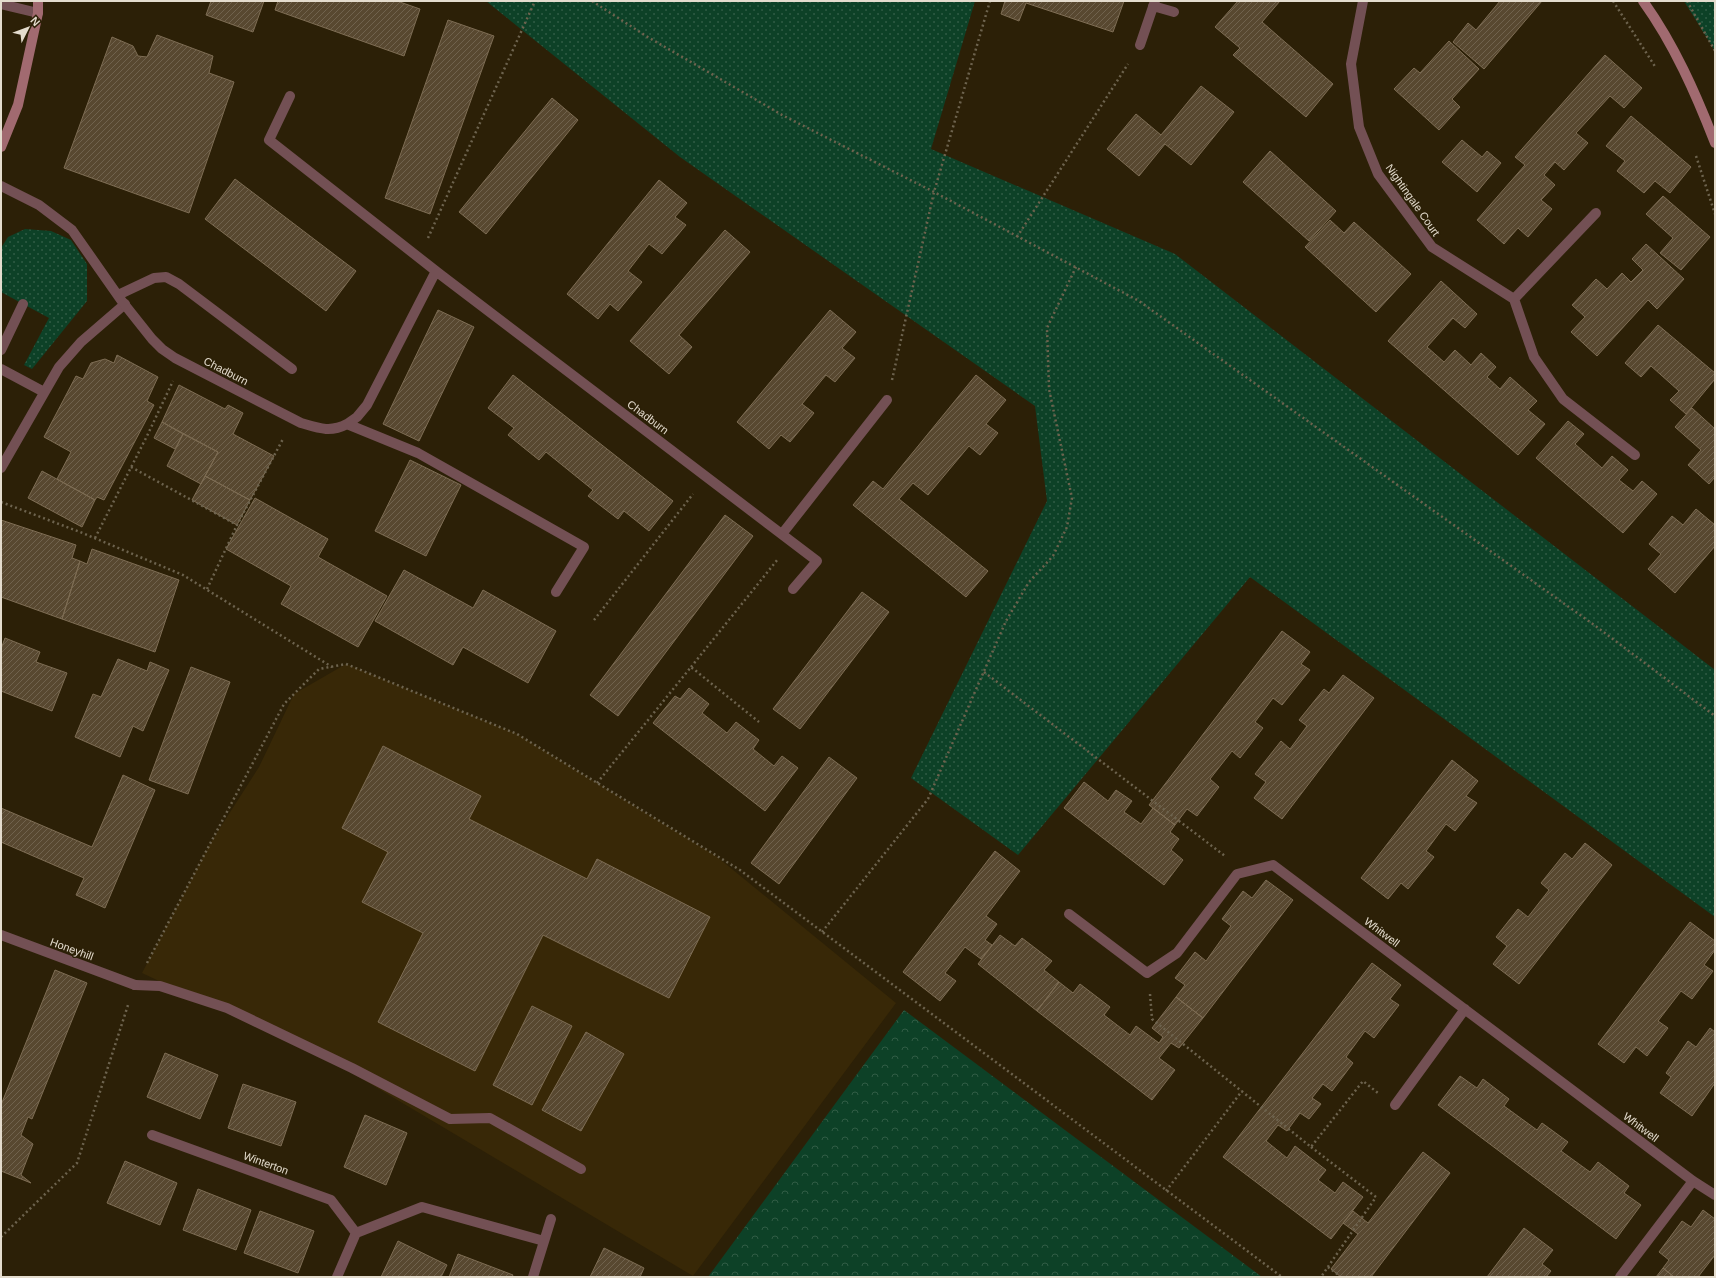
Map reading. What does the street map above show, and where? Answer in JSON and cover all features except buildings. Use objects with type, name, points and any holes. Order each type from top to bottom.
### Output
[{"type":"street","points":[[1,147],[18,105],[38,13],[38,1]]},
{"type":"street","points":[[1643,1],[1653,15],[1694,89],[1715,143]]},
{"type":"street","name":"Nightingale Court","points":[[1361,2],[1351,64],[1359,127],[1378,174],[1432,247],[1514,299]]},
{"type":"street","points":[[1,4],[38,13]]},
{"type":"street","points":[[1140,45],[1154,4],[1174,12]]},
{"type":"street","name":"Chadburn","points":[[290,96],[269,140],[436,271],[817,561],[793,589]]},
{"type":"street","name":"Chadburn","points":[[1,186],[39,205],[72,230],[118,295],[152,339],[162,349],[182,362],[294,420],[318,428],[336,430],[357,417],[367,405],[436,271]]},
{"type":"street","points":[[1596,213],[1514,299],[1534,357],[1563,399],[1635,455]]},
{"type":"street","points":[[118,295],[154,278],[166,277],[179,284],[292,369]]},
{"type":"street","points":[[1,350],[23,304]]},
{"type":"street","points":[[1,468],[58,367],[81,342],[125,304]]},
{"type":"street","points":[[1,369],[44,392]]},
{"type":"street","points":[[782,534],[887,400]]},
{"type":"street","points":[[346,424],[418,453],[584,547],[556,592]]},
{"type":"street","name":"Whitwell","points":[[1147,973],[1176,953],[1237,874],[1273,865],[1693,1181],[1715,1195]]},
{"type":"street","points":[[1069,914],[1147,973]]},
{"type":"street","name":"Honeyhill","points":[[1,935],[135,985],[160,986],[227,1008],[352,1068],[450,1119],[490,1118],[581,1169]]},
{"type":"street","points":[[1395,1105],[1465,1009]]},
{"type":"street","name":"Winterton","points":[[152,1135],[331,1200],[356,1234]]},
{"type":"street","points":[[1620,1277],[1693,1181]]},
{"type":"street","points":[[337,1277],[356,1234],[422,1207],[544,1241]]},
{"type":"street","points":[[534,1277],[551,1219]]},
{"type":"path","points":[[419,257],[534,1]]},
{"type":"path","points":[[592,1],[646,36],[784,116],[934,192],[1139,301],[1597,627],[1715,716]]},
{"type":"path","points":[[887,400],[934,192],[990,1]]},
{"type":"path","points":[[1613,1],[1656,69]]},
{"type":"path","points":[[1687,1],[1715,51]]},
{"type":"path","points":[[1017,237],[1140,45]]},
{"type":"path","points":[[1695,154],[1715,214]]},
{"type":"path","points":[[822,932],[928,799],[1006,621],[1029,582],[1053,556],[1067,527],[1072,498],[1049,389],[1047,328],[1076,267]]},
{"type":"path","points":[[95,538],[182,362]]},
{"type":"path","points":[[207,589],[237,525],[294,420]]},
{"type":"path","points":[[131,467],[237,525]]},
{"type":"path","points":[[594,620],[707,477]]},
{"type":"path","points":[[1,502],[183,574],[332,667]]},
{"type":"path","points":[[597,783],[792,542]]},
{"type":"path","points":[[1,1237],[77,1163],[135,985],[284,704],[319,669],[346,664],[517,734],[740,870],[1282,1277]]},
{"type":"path","points":[[690,667],[760,722]]},
{"type":"path","points":[[984,672],[1245,872]]},
{"type":"path","points":[[1147,973],[1152,1019],[1376,1197],[1321,1277]]},
{"type":"path","points":[[1312,1147],[1363,1081],[1395,1105]]},
{"type":"path","points":[[1166,1191],[1242,1091]]},
{"type":"path","points":[[1328,1267],[1341,1277]]},
{"type":"shaded area","points":[[346,664],[517,734],[716,856],[896,1003],[693,1276],[347,1070],[142,973],[211,842],[259,767],[294,694]]},
{"type":"green space","points":[[486,1],[975,1],[931,149],[1175,254],[1715,670],[1715,917],[1250,577],[1018,855],[911,778],[1047,501],[1035,406],[680,157]]},
{"type":"green space","points":[[1684,1],[1715,1],[1715,51]]},
{"type":"green space","points":[[25,229],[51,231],[71,240],[87,264],[87,301],[32,369],[24,365],[49,318],[1,292],[1,248],[8,237]]},
{"type":"green space","points":[[904,1010],[1262,1277],[708,1277]]}]
